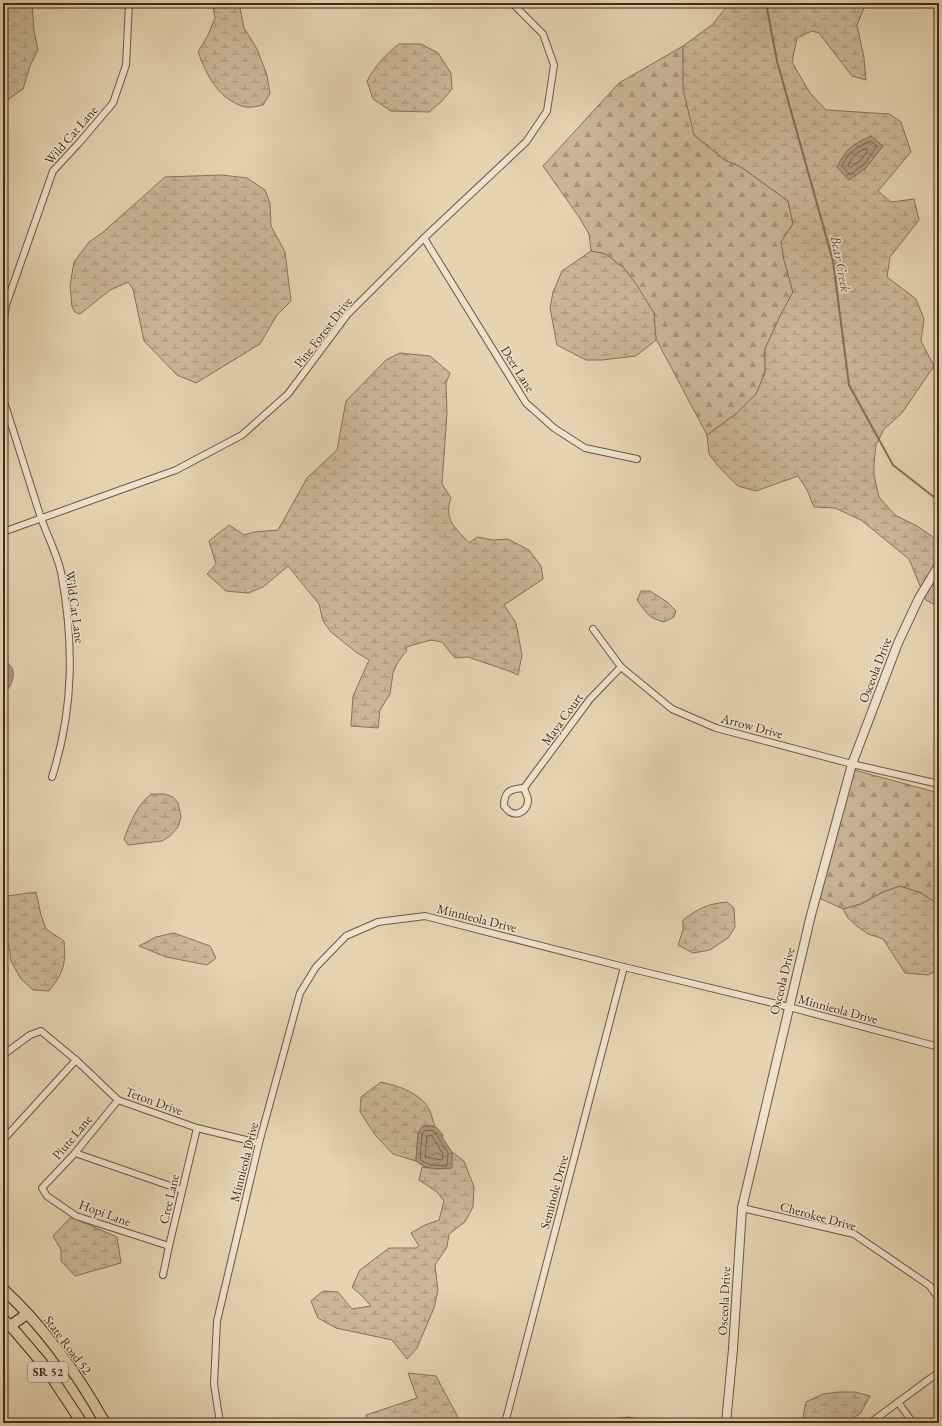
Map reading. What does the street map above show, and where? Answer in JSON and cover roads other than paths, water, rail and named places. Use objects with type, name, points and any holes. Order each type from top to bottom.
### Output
[{"type":"main road","name":"State Road 52","points":[[3,1289],[27,1314],[60,1354],[80,1382],[105,1423]]},
{"type":"main road","points":[[6,1322],[27,1314]]},
{"type":"main road","name":"SR 52","points":[[6,1322],[42,1364],[82,1423]]},
{"type":"street","name":"Wild Cat Lane","points":[[3,325],[6,305],[53,171],[113,103],[126,64],[129,3]]},
{"type":"street","name":"Pine Forest Drive","points":[[3,532],[176,470],[242,435],[288,394],[347,315],[424,238],[526,142],[547,111],[554,65],[543,34],[512,3]]},
{"type":"street","name":"Deer Lane","points":[[424,238],[526,403],[554,428],[585,448],[637,459]]},
{"type":"street","name":"Wild Cat Lane","points":[[3,399],[61,571],[69,631],[71,663],[69,696],[63,738],[52,777]]},
{"type":"street","name":"Osceola Drive","points":[[726,1423],[734,1343],[742,1208],[811,915],[852,764],[898,643],[919,598],[939,565]]},
{"type":"street","name":"Arrow Drive","points":[[593,629],[621,667],[672,708],[716,728],[852,764],[939,784]]},
{"type":"street","name":"Maya Court","points":[[524,788],[590,699],[621,667]]},
{"type":"street","points":[[515,788],[524,788],[528,800],[527,807],[522,812],[516,814],[509,812],[504,806],[504,796],[515,788]]},
{"type":"street","name":"Minnieola Drive","points":[[220,1423],[214,1384],[218,1321],[259,1143],[300,993],[316,967],[346,936],[378,922],[425,916],[624,967],[789,1007],[939,1047]]},
{"type":"street","name":"Seminole Drive","points":[[505,1423],[624,967]]},
{"type":"street","name":"Teton Drive","points":[[3,1055],[30,1035],[42,1031],[76,1060],[118,1100],[197,1128],[259,1143]]},
{"type":"street","points":[[3,1140],[76,1060]]},
{"type":"street","name":"Piute Lane","points":[[42,1188],[75,1153],[118,1100]]},
{"type":"street","name":"Cree Lane","points":[[163,1275],[197,1128]]},
{"type":"street","points":[[75,1153],[182,1190]]},
{"type":"street","name":"Hopi Lane","points":[[42,1188],[47,1196],[76,1216],[169,1246]]},
{"type":"street","name":"Cherokee Drive","points":[[742,1208],[854,1234],[930,1286],[939,1299]]},
{"type":"street","points":[[870,1423],[939,1372]]},
{"type":"street","points":[[898,1402],[913,1423]]},
{"type":"water","points":[[871,136],[883,146],[866,168],[849,180],[837,167],[850,148]]},
{"type":"water","points":[[3,658],[12,668],[13,679],[8,689],[3,694]]},
{"type":"water","points":[[423,1126],[436,1127],[443,1135],[442,1137],[452,1152],[452,1168],[437,1169],[424,1166],[416,1161],[418,1133]]},
{"type":"waterway","name":"Bear Creek","points":[[766,3],[777,61],[833,261],[849,385],[893,465],[939,501]]}]
